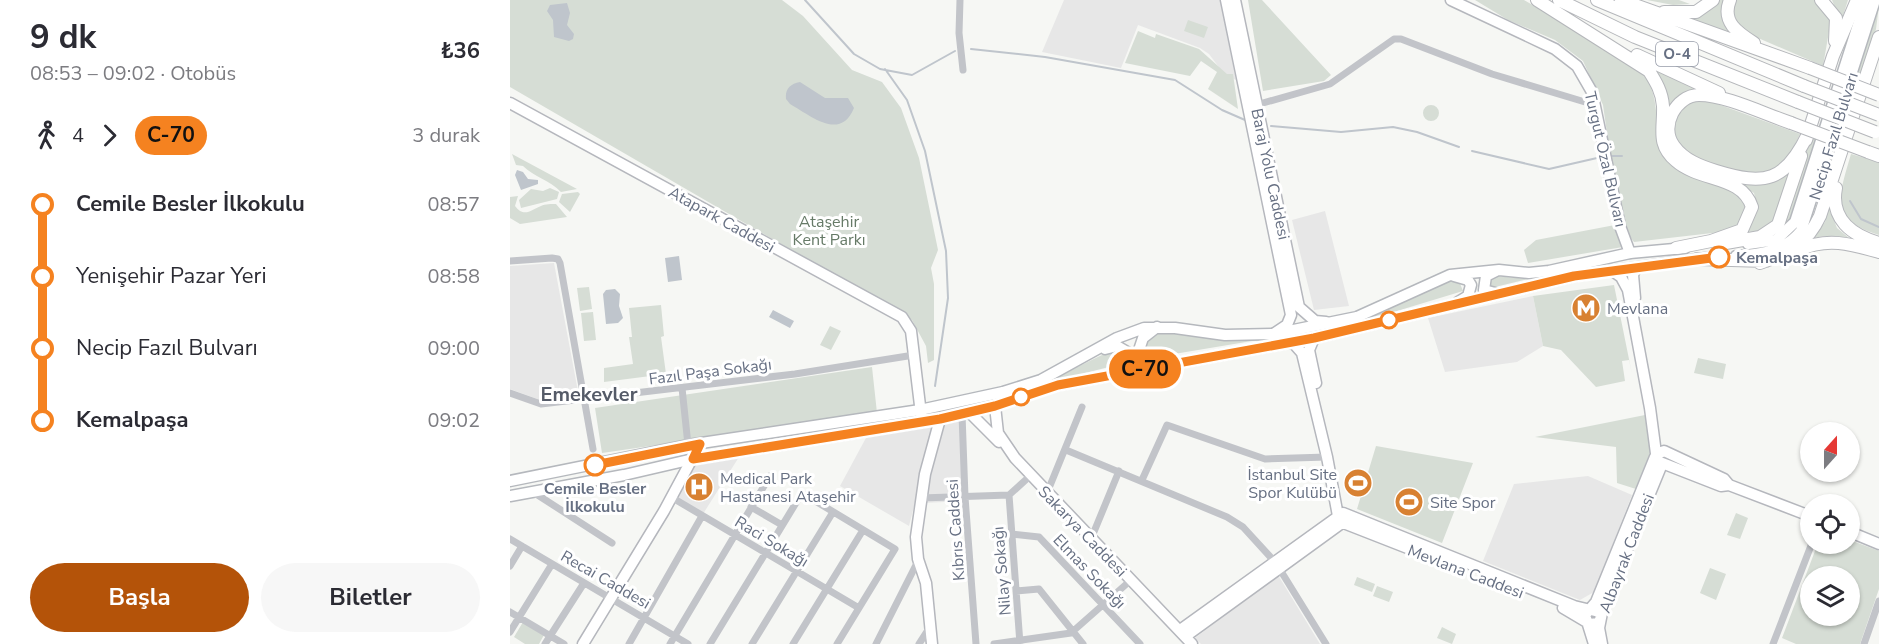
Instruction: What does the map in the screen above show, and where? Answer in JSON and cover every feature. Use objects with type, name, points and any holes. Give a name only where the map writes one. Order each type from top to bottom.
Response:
[{"type":"highway","points":[[1537,0],[1555,5],[1660,67],[1791,123]]},
{"type":"highway","name":"O-4","points":[[1597,0],[1803,86],[1879,115]]},
{"type":"highway","points":[[1621,0],[1879,94]]},
{"type":"highway","points":[[1633,0],[1660,11],[1678,14],[1696,12],[1713,0]]},
{"type":"highway","points":[[1730,0],[1728,17],[1737,32],[1760,46],[1810,68]]},
{"type":"highway","points":[[1821,0],[1836,18],[1837,34],[1833,56]]},
{"type":"highway","points":[[1698,253],[1760,237],[1771,233],[1778,225],[1833,56],[1857,0]]},
{"type":"highway","points":[[1555,5],[1649,71],[1660,90],[1663,106],[1660,141],[1677,162],[1701,174],[1739,187],[1748,196],[1752,207],[1742,230],[1711,241],[1676,248]]},
{"type":"highway","name":"O-4","points":[[1555,5],[1877,133]]},
{"type":"highway","points":[[1760,262],[1787,254],[1805,241],[1813,231],[1841,155],[1879,37]]},
{"type":"highway","points":[[1867,75],[1879,54]]},
{"type":"highway","points":[[1808,134],[1797,158],[1788,167],[1769,178],[1756,180],[1698,165],[1682,155],[1672,144],[1668,134],[1669,122],[1678,105],[1696,95],[1713,96],[1875,155]]},
{"type":"highway","points":[[1841,155],[1834,199],[1836,210],[1842,223],[1852,232],[1879,243]]},
{"type":"highway","points":[[1698,253],[1760,262],[1786,256],[1823,241],[1852,244],[1879,252]]},
{"type":"main road","name":"Baraj Yolu Caddesi","points":[[1226,0],[1299,307],[1315,321],[1335,323]]},
{"type":"main road","name":"Baraj Yolu Caddesi","points":[[1234,0],[1277,219],[1291,315],[1287,325],[1274,334]]},
{"type":"main road","name":"Turgut Özal Bulvarı","points":[[1451,0],[1567,56],[1585,78],[1595,105],[1620,226],[1630,253]]},
{"type":"main road","name":"Necip Fazıl Bulvarı","points":[[510,496],[693,459],[940,419],[995,406],[1058,385],[1314,338],[1611,270],[1636,268],[1698,253],[1767,242],[1784,234],[1795,222],[1866,0]]},
{"type":"main road","name":"Necip Fazıl Bulvarı","points":[[510,481],[688,445],[920,410],[1003,392],[1041,380],[1132,331],[1157,327],[1225,335],[1274,334],[1335,323],[1392,302],[1450,275],[1499,270],[1528,273],[1549,271],[1630,253],[1676,248],[1698,253],[1765,253],[1784,247],[1801,231],[1875,0]]},
{"type":"main road","name":"Atapark Caddesi","points":[[510,103],[902,317],[911,331],[922,422]]},
{"type":"main road","points":[[1636,268],[1633,285],[1661,457]]},
{"type":"main road","points":[[1499,270],[1486,276],[1483,286],[1489,292],[1506,294]]},
{"type":"main road","points":[[1611,270],[1621,277],[1628,290],[1661,457]]},
{"type":"main road","points":[[1450,275],[1463,277],[1471,285],[1468,296],[1455,304]]},
{"type":"main road","points":[[1157,327],[1143,338],[1139,350],[1147,361],[1162,366]]},
{"type":"main road","points":[[1314,338],[1309,351],[1342,518]]},
{"type":"main road","points":[[1288,342],[1294,344],[1302,353],[1342,518]]},
{"type":"main road","points":[[1089,354],[1117,346],[1129,353],[1125,367],[1105,375]]},
{"type":"main road","name":"Sakarya Caddesi","points":[[995,406],[998,434],[1015,458],[1186,637]]},
{"type":"main road","points":[[966,413],[1015,458]]},
{"type":"main road","points":[[932,644],[927,583],[918,559],[916,537],[921,498],[940,419]]},
{"type":"main road","points":[[584,644],[700,444]]},
{"type":"main road","points":[[1661,457],[1721,486],[1729,485],[1800,512]]},
{"type":"main road","name":"Albayrak Caddesi","points":[[1591,609],[1661,457]]},
{"type":"main road","name":"Albayrak Caddesi","points":[[1602,644],[1601,618],[1661,457]]},
{"type":"main road","points":[[1186,637],[1277,565],[1342,518]]},
{"type":"main road","name":"Mevlana Caddesi","points":[[1342,518],[1574,606],[1591,609]]},
{"type":"main road","name":"Mevlana Caddesi","points":[[1342,518],[1575,613],[1588,622]]},
{"type":"main road","points":[[1860,536],[1879,544]]},
{"type":"main road","points":[[1591,609],[1599,612],[1601,618],[1596,624],[1588,622],[1586,615],[1591,609]]},
{"type":"main road","name":"Albayrak Caddesi","points":[[1588,622],[1594,644]]},
{"type":"street","points":[[960,0],[959,33],[963,70]]},
{"type":"street","points":[[1256,105],[1330,84],[1394,39],[1401,39],[1492,74],[1595,105]]},
{"type":"street","points":[[510,261],[558,259],[593,449]]},
{"type":"street","name":"Fazıl Paşa Sokağı","points":[[510,393],[541,404],[795,374],[914,355]]},
{"type":"street","points":[[682,388],[688,445]]},
{"type":"street","points":[[1047,493],[1082,407]]},
{"type":"street","name":"Kıbrıs Caddesi","points":[[966,413],[965,497],[976,644]]},
{"type":"street","points":[[1142,480],[1167,425],[1265,459],[1327,458]]},
{"type":"street","points":[[1066,450],[1142,480],[1236,523],[1277,565],[1326,644]]},
{"type":"street","points":[[1091,539],[1119,471]]},
{"type":"street","points":[[670,644],[770,476]]},
{"type":"street","points":[[921,498],[1009,495],[1030,476]]},
{"type":"street","points":[[533,492],[612,543]]},
{"type":"street","points":[[711,644],[802,493],[895,549],[837,644]]},
{"type":"street","name":"Nilay Sokağı","points":[[1009,495],[1020,643]]},
{"type":"street","name":"Raci Sokağı","points":[[671,497],[859,608]]},
{"type":"street","points":[[751,507],[782,525]]},
{"type":"street","points":[[752,644],[833,512]]},
{"type":"street","points":[[629,644],[702,516]]},
{"type":"street","points":[[794,644],[863,530]]},
{"type":"street","name":"Elmas Sokağı","points":[[1012,534],[1039,537],[1140,644]]},
{"type":"street","name":"Recai Caddesi","points":[[510,539],[688,644]]},
{"type":"street","points":[[510,566],[522,546]]},
{"type":"street","points":[[1773,644],[1808,554]]},
{"type":"street","points":[[876,644],[915,571],[918,559]]},
{"type":"street","points":[[510,632],[552,564]]},
{"type":"street","points":[[994,644],[1037,641],[1071,633],[1131,580]]},
{"type":"street","points":[[545,644],[584,583]]},
{"type":"street","points":[[1016,591],[1039,589],[1071,633],[1083,644]]},
{"type":"street","points":[[1864,644],[1879,601]]},
{"type":"street","points":[[510,612],[564,644]]},
{"type":"street","points":[[919,644],[930,627]]},
{"type":"shaded area","points":[[1064,0],[1220,0],[1236,80],[1224,74],[1209,54],[1200,48],[1138,25],[1121,68],[1042,52]]},
{"type":"shaded area","points":[[567,3],[570,13],[567,25],[574,34],[573,39],[569,41],[554,37],[553,20],[547,11],[550,5]]},
{"type":"shaded area","points":[[800,82],[825,98],[848,98],[854,108],[848,118],[833,125],[824,123],[790,104],[786,99],[787,90],[793,84]]},
{"type":"shaded area","points":[[517,170],[523,172],[528,179],[538,180],[538,184],[521,190],[515,175]]},
{"type":"shaded area","points":[[1325,211],[1349,306],[1314,310],[1292,220]]},
{"type":"shaded area","points":[[679,256],[682,280],[668,282],[665,258]]},
{"type":"shaded area","points":[[554,263],[579,397],[540,400],[510,389],[510,266]]},
{"type":"shaded area","points":[[615,289],[620,294],[619,306],[623,318],[618,323],[606,324],[603,294],[606,290]]},
{"type":"shaded area","points":[[1533,296],[1543,346],[1517,362],[1445,372],[1428,318]]},
{"type":"shaded area","points":[[773,310],[794,321],[790,328],[769,317]]},
{"type":"shaded area","points":[[960,419],[963,501],[924,503],[941,424]]},
{"type":"shaded area","points":[[935,423],[909,526],[840,486],[867,436]]},
{"type":"shaded area","points":[[739,457],[703,514],[676,497],[693,465]]},
{"type":"shaded area","points":[[1588,476],[1632,495],[1594,592],[1580,600],[1483,561],[1514,484]]},
{"type":"shaded area","points":[[1278,575],[1320,644],[1201,644],[1195,638]]},
{"type":"green space","name":"Ataşehir Kent Parkı","points":[[510,0],[782,0],[803,16],[852,70],[882,82],[901,108],[919,158],[938,250],[931,268],[934,284],[934,360],[928,363],[926,346],[912,320],[510,87]]},
{"type":"green space","points":[[1248,0],[1262,0],[1331,75],[1324,81],[1263,91]]},
{"type":"green space","points":[[1475,0],[1524,0],[1639,67],[1646,76],[1654,96],[1660,150],[1744,198],[1747,217],[1730,231],[1634,242],[1627,233],[1614,182],[1603,105],[1583,61],[1555,40],[1508,20]]},
{"type":"green space","points":[[1647,0],[1679,0],[1690,4],[1673,5]]},
{"type":"green space","points":[[1724,0],[1735,36],[1683,19]]},
{"type":"green space","points":[[1735,0],[1815,0],[1831,20],[1823,66],[1742,31],[1732,10]]},
{"type":"green space","points":[[1832,0],[1848,0],[1841,22]]},
{"type":"green space","points":[[1879,6],[1876,29],[1862,80],[1855,78]]},
{"type":"green space","points":[[1188,20],[1208,27],[1204,38],[1184,31]]},
{"type":"green space","points":[[1138,31],[1155,38],[1156,34],[1199,49],[1227,74],[1233,74],[1238,109],[1208,89],[1217,72],[1201,61],[1190,76],[1125,63]]},
{"type":"green space","points":[[1648,66],[1702,90],[1665,114]]},
{"type":"green space","points":[[1704,99],[1800,134],[1787,161],[1765,175],[1720,167],[1690,155],[1680,145],[1674,134],[1676,119],[1687,104]]},
{"type":"green space","points":[[1431,105],[1437,107],[1439,113],[1437,119],[1431,121],[1425,119],[1423,113],[1425,107]]},
{"type":"green space","points":[[1810,137],[1818,140],[1791,220],[1782,227]]},
{"type":"green space","points":[[512,154],[577,189],[561,192],[523,166],[516,165]]},
{"type":"green space","points":[[1851,154],[1879,162],[1879,235],[1851,222],[1841,204],[1843,182]]},
{"type":"green space","points":[[1794,170],[1773,225],[1761,231],[1745,232],[1755,214],[1755,199],[1754,193],[1739,183],[1773,182]]},
{"type":"green space","points":[[550,188],[559,192],[557,199],[521,208],[519,200],[531,189],[543,191]]},
{"type":"green space","points":[[578,192],[580,194],[570,212],[559,202],[562,194]]},
{"type":"green space","points":[[518,196],[515,206],[521,212],[528,212],[543,205],[556,204],[567,217],[520,224],[510,218],[510,197]]},
{"type":"green space","points":[[1829,208],[1837,228],[1849,238],[1824,236],[1813,238],[1825,222]]},
{"type":"green space","points":[[1615,225],[1623,247],[1528,263],[1524,250],[1536,240]]},
{"type":"green space","points":[[1493,276],[1528,279],[1491,288],[1488,280]]},
{"type":"green space","points":[[1451,279],[1459,281],[1463,291],[1364,321]]},
{"type":"green space","points":[[1614,285],[1632,374],[1629,360],[1622,361],[1625,381],[1596,387],[1561,350],[1543,346],[1533,296]]},
{"type":"green space","points":[[589,287],[592,309],[580,311],[577,288]]},
{"type":"green space","points":[[661,305],[664,336],[661,337],[666,374],[604,382],[604,368],[633,364],[629,337],[632,337],[629,308]]},
{"type":"green space","points":[[593,312],[596,340],[584,341],[581,313]]},
{"type":"green space","points":[[830,326],[841,331],[831,350],[820,345]]},
{"type":"green space","points":[[1159,332],[1258,340],[1156,357],[1149,356],[1145,343]]},
{"type":"green space","points":[[1110,351],[1121,352],[1123,357],[1117,365],[1045,383]]},
{"type":"green space","points":[[1698,358],[1726,364],[1723,379],[1694,373]]},
{"type":"green space","points":[[872,367],[877,413],[602,453],[595,408]]},
{"type":"green space","points":[[1645,415],[1650,453],[1636,489],[1617,483],[1616,447],[1535,437]]},
{"type":"green space","name":"Site Spor","points":[[1376,446],[1473,463],[1442,543],[1357,509]]},
{"type":"green space","points":[[1736,513],[1748,518],[1740,539],[1727,535]]},
{"type":"green space","points":[[1860,544],[1879,551],[1879,589],[1860,644],[1796,644],[1782,638],[1800,590],[1800,626],[1860,626],[1860,566],[1809,566],[1814,554],[1860,554]]},
{"type":"green space","points":[[1710,568],[1726,574],[1716,600],[1700,593]]},
{"type":"green space","points":[[1357,577],[1375,584],[1372,592],[1354,585]]},
{"type":"green space","points":[[1377,586],[1393,592],[1389,602],[1373,596]]},
{"type":"green space","points":[[523,622],[544,635],[539,644],[525,644],[514,637]]},
{"type":"green space","points":[[1442,627],[1456,634],[1452,644],[1437,638]]},
{"type":"waterway","points":[[805,0],[854,54],[880,69],[912,75],[955,51]]},
{"type":"waterway","points":[[971,49],[1045,57],[1175,80],[1222,110],[1245,120]]},
{"type":"waterway","points":[[885,69],[907,100],[925,151],[946,251],[948,298],[935,386]]},
{"type":"waterway","points":[[1271,126],[1341,132],[1393,127],[1417,132],[1459,147]]},
{"type":"waterway","points":[[1472,151],[1549,169],[1597,158]]},
{"type":"waterway","points":[[1610,156],[1622,156]]},
{"type":"waterway","points":[[1850,201],[1861,219],[1879,227]]},
{"type":"bus line","name":"C-70","points":[[595,465],[682,446],[700,444],[693,459],[780,443],[940,419],[995,406],[1058,385],[1314,338],[1574,276],[1719,257]]},
{"type":"place","name":"Kemalpaşa","points":[[1719,257]]},
{"type":"place","name":"Mevlana","points":[[1586,308]]},
{"type":"place","name":"Cemile Besler İlkokulu","points":[[595,465]]},
{"type":"place","name":"İstanbul Site Spor Kulübü","points":[[1358,483]]},
{"type":"place","name":"Medical Park Hastanesi Ataşehir","points":[[699,487]]},
{"type":"place","name":"Site Spor","points":[[1409,502]]},
{"type":"district","name":"Emekevler","points":[[589,394]]}]
